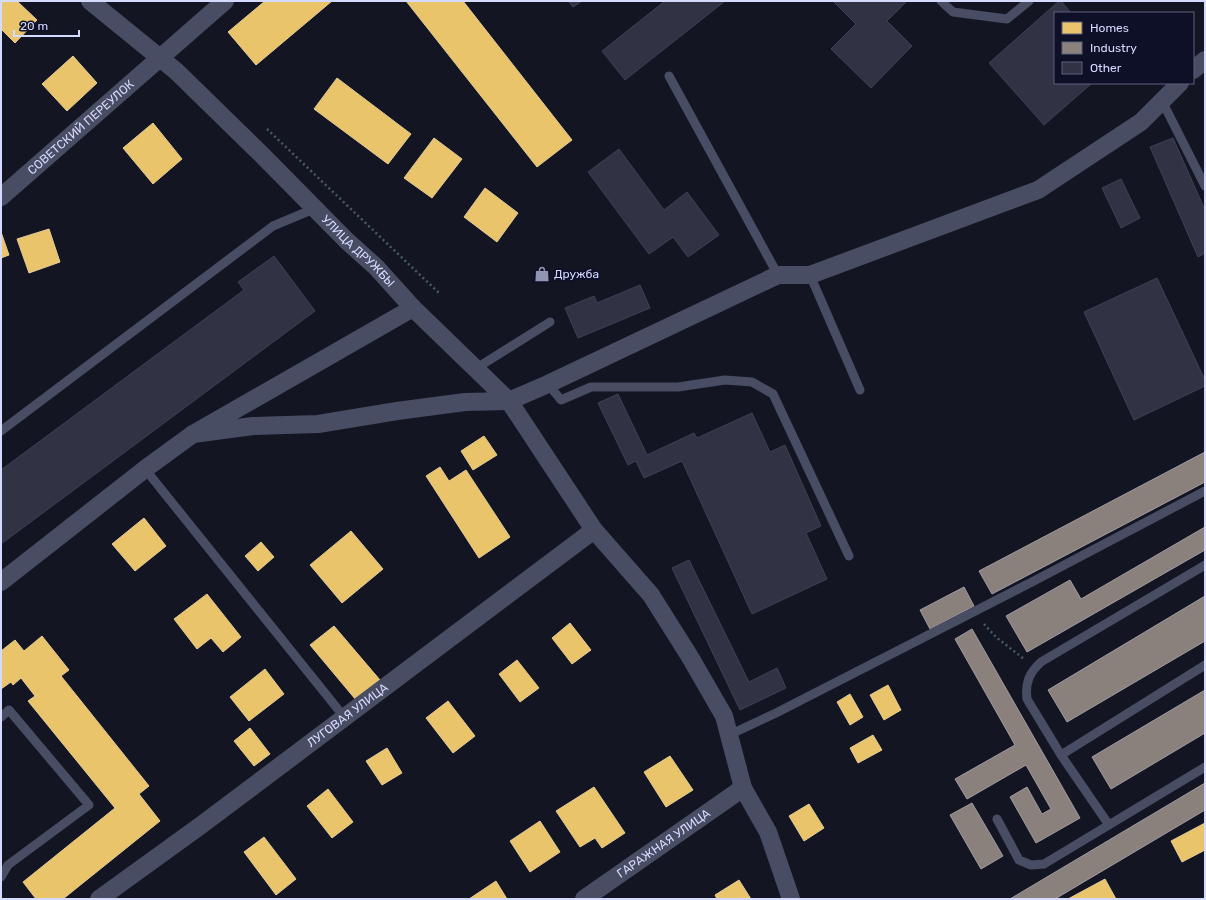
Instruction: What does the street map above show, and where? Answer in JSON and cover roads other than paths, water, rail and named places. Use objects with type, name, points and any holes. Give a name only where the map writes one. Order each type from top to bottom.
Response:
[{"type":"street","name":"УЛИЦА ДРУЖБЫ","points":[[90,1],[176,71],[316,208],[347,241],[376,267],[413,308],[509,402],[594,530],[651,596],[690,657],[724,716],[743,788],[768,832],[791,899]]},
{"type":"street","name":"СОВЕТСКИЙ ПЕРЕУЛОК","points":[[1,197],[225,1]]},
{"type":"street","points":[[1194,69],[1205,60]]},
{"type":"street","points":[[193,434],[253,426],[318,424],[465,402],[509,402],[778,275],[810,274],[1038,190],[1141,122],[1179,84]]},
{"type":"street","points":[[1,582],[145,469],[193,434],[413,308]]},
{"type":"street","name":"ЛУГОВАЯ УЛИЦА","points":[[99,899],[345,718],[594,530]]},
{"type":"street","name":"ГАРАЖНАЯ УЛИЦА","points":[[584,899],[743,788]]},
{"type":"lane","points":[[941,1],[953,12],[1007,19],[1028,1]]},
{"type":"lane","points":[[669,76],[778,275]]},
{"type":"lane","points":[[1162,100],[1205,186]]},
{"type":"lane","points":[[1,431],[273,226],[316,208]]},
{"type":"lane","points":[[810,274],[860,390]]},
{"type":"lane","points":[[475,369],[550,322]]},
{"type":"lane","points":[[548,384],[562,400],[591,387],[678,387],[726,380],[752,382],[773,394],[849,556]]},
{"type":"lane","points":[[145,469],[345,718]]},
{"type":"lane","points":[[729,735],[776,714],[1205,491]]},
{"type":"lane","points":[[1109,825],[1061,755],[1027,699],[1026,690],[1029,676],[1041,662],[1205,565]]},
{"type":"lane","points":[[1061,755],[1205,665]]},
{"type":"lane","points":[[1,717],[9,710],[89,805],[8,865],[1,877]]},
{"type":"lane","points":[[997,820],[1019,860],[1032,865],[1044,864],[1205,767]]},
{"type":"place","name":"Дружба","points":[[542,274]]}]
